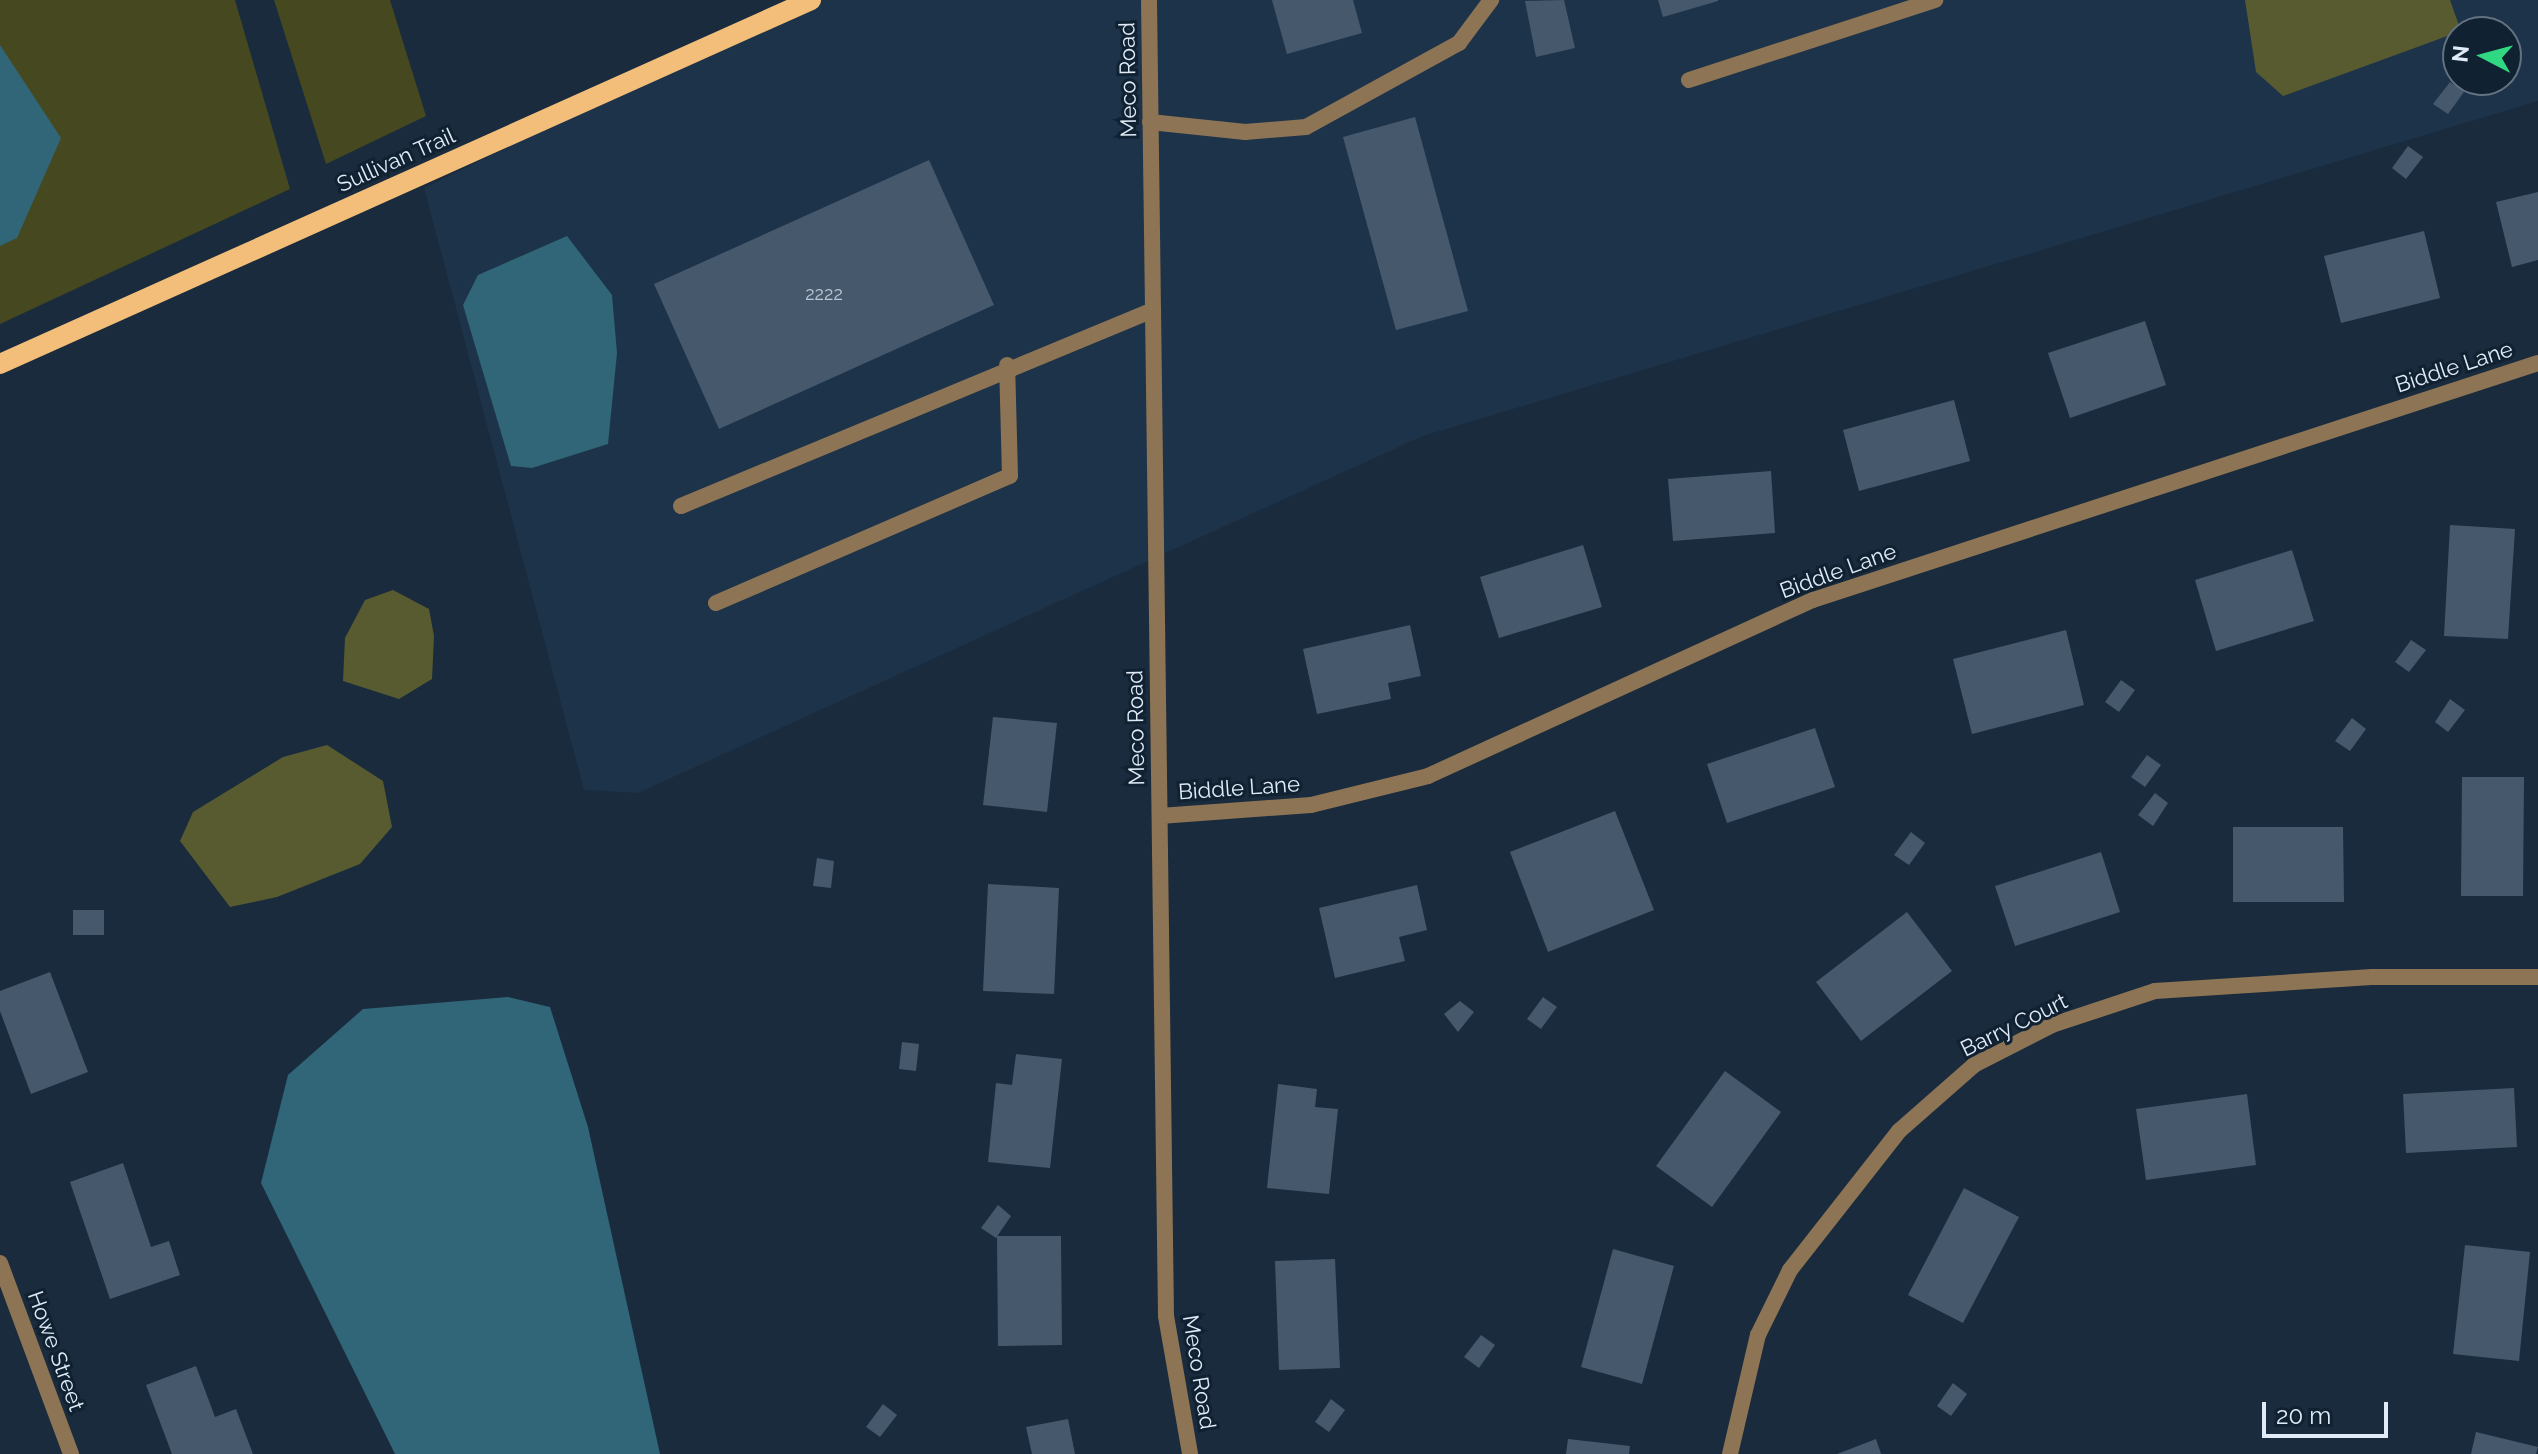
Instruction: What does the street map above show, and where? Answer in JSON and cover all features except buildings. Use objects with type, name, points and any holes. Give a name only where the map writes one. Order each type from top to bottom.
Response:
[{"type":"main road","name":"Sullivan Trail","points":[[0,364],[811,0]]},
{"type":"street","name":"Meco Road","points":[[1149,0],[1166,1316],[1190,1454]]},
{"type":"street","points":[[1150,122],[1245,132],[1306,127],[1459,43],[1491,0]]},
{"type":"street","points":[[1689,80],[1935,0]]},
{"type":"street","points":[[681,506],[1007,365],[1153,310]]},
{"type":"street","name":"Biddle Lane","points":[[1160,816],[1311,805],[1428,776],[1813,600],[2538,363]]},
{"type":"street","points":[[716,603],[1010,476],[1007,365]]},
{"type":"street","name":"Barry Court","points":[[1730,1454],[1758,1335],[1790,1270],[1899,1131],[1974,1065],[2052,1025],[2155,991],[2372,977],[2538,977]]},
{"type":"street","name":"Howe Street","points":[[0,1263],[71,1454]]},
{"type":"shaded area","points":[[812,0],[2538,0],[2538,101],[1423,436],[638,793],[584,790],[424,188]]},
{"type":"shaded area","points":[[0,45],[61,138],[17,238],[0,246]]},
{"type":"shaded area","points":[[567,236],[612,295],[617,353],[608,444],[532,468],[511,466],[463,305],[478,275]]},
{"type":"shaded area","points":[[508,997],[550,1007],[588,1127],[660,1454],[395,1454],[261,1183],[288,1075],[363,1009]]},
{"type":"green space","points":[[0,0],[235,0],[290,189],[0,324]]},
{"type":"green space","points":[[274,0],[390,0],[426,116],[326,164]]},
{"type":"green space","points":[[2245,0],[2450,0],[2456,16],[2442,16],[2442,38],[2283,96],[2256,72]]},
{"type":"green space","points":[[393,590],[429,609],[434,636],[432,679],[399,699],[343,681],[345,638],[365,600]]},
{"type":"green space","points":[[327,745],[383,781],[392,827],[360,864],[277,897],[230,907],[180,841],[193,812],[283,757]]}]
